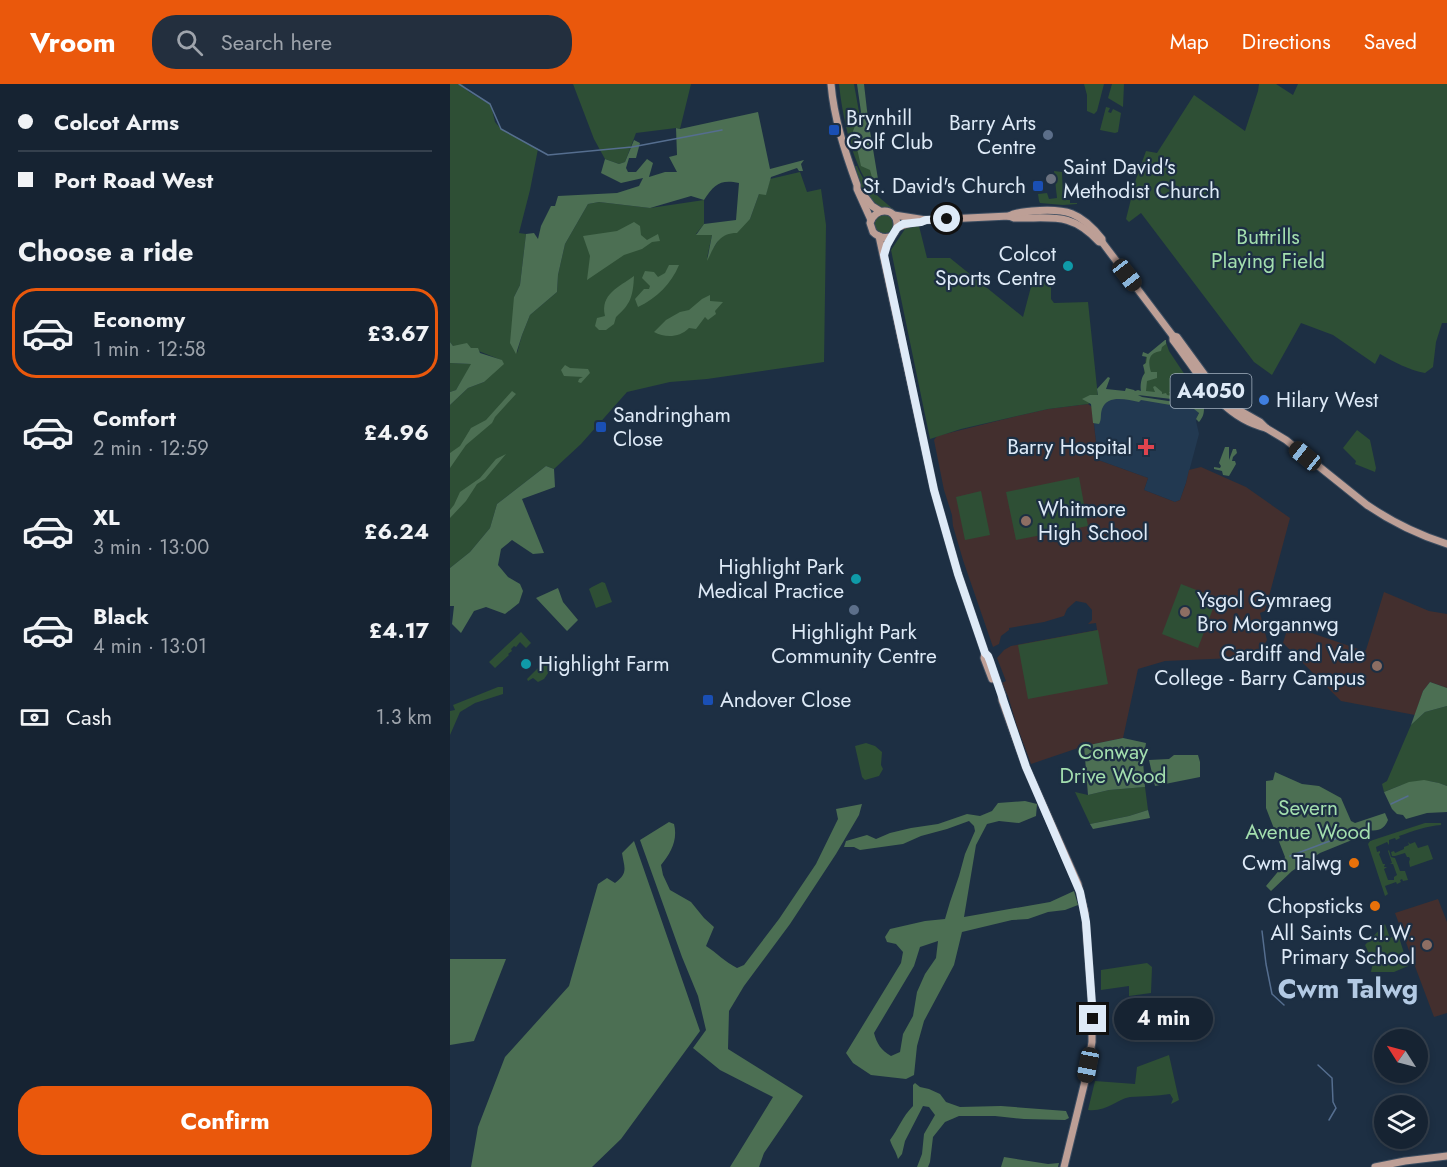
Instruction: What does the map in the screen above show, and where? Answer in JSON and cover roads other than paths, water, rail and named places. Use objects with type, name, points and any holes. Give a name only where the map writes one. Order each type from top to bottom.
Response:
[{"type":"main road","points":[[831,84],[838,128],[857,189],[871,220],[872,230],[875,234],[885,238],[892,236]]},
{"type":"main road","points":[[857,185],[870,204],[880,211],[871,220]]},
{"type":"main road","name":"A4050","points":[[880,211],[926,220],[1009,216],[1045,210],[1064,211],[1088,222],[1224,406],[1286,441],[1378,513],[1408,529],[1447,544]]},
{"type":"main road","points":[[884,255],[897,228],[894,215]]},
{"type":"main road","name":"A4050","points":[[897,228],[906,223],[926,220]]},
{"type":"main road","points":[[879,236],[934,490],[958,574],[985,653],[985,663],[1002,700],[1030,777],[1078,884],[1085,913],[1092,996],[1092,1042],[1064,1167]]},
{"type":"main road","points":[[1375,1167],[1447,1156]]},
{"type":"waterway","points":[[459,84],[490,104],[501,129],[548,155],[632,147],[722,130]]},
{"type":"waterway","points":[[1391,804],[1408,796]]},
{"type":"waterway","points":[[1290,856],[1351,833]]},
{"type":"waterway","points":[[1262,931],[1272,994],[1284,1005]]},
{"type":"waterway","points":[[1318,1065],[1332,1078],[1333,1102],[1336,1108],[1329,1120]]},
{"type":"place","name":"Brynhill Golf Club","points":[[834,130]]},
{"type":"place","name":"Barry Arts Centre","points":[[1048,135]]},
{"type":"place","name":"Saint David's Methodist Church","points":[[1051,179]]},
{"type":"place","name":"St. David's Church","points":[[1038,186]]},
{"type":"place","name":"Colcot Sports Centre","points":[[1068,266]]},
{"type":"place","name":"Hilary West","points":[[1264,400]]},
{"type":"place","name":"Sandringham Close","points":[[601,427]]},
{"type":"place","name":"Barry Hospital","points":[[1146,447]]},
{"type":"place","name":"Whitmore High School","points":[[1026,521]]},
{"type":"place","name":"Highlight Park Medical Practice","points":[[856,579]]},
{"type":"place","name":"Highlight Park Community Centre","points":[[854,610]]},
{"type":"place","name":"Ysgol Gymraeg Bro Morgannwg","points":[[1185,612]]},
{"type":"place","name":"Highlight Farm","points":[[526,664]]},
{"type":"place","name":"Cardiff and Vale College - Barry Campus","points":[[1377,666]]},
{"type":"place","name":"Andover Close","points":[[708,700]]},
{"type":"place","name":"Cwm Talwg","points":[[1354,863]]},
{"type":"place","name":"Chopsticks","points":[[1375,906]]},
{"type":"place","name":"All Saints C.I.W. Primary School","points":[[1427,945]]},
{"type":"district","name":"Cwm Talwg","points":[[1348,989]]},
{"type":"park label","name":"Buttrills Playing Field","points":[[1268,249]]},
{"type":"park label","name":"Conway Drive Wood","points":[[1113,764]]},
{"type":"park label","name":"Severn Avenue Wood","points":[[1308,820]]}]
